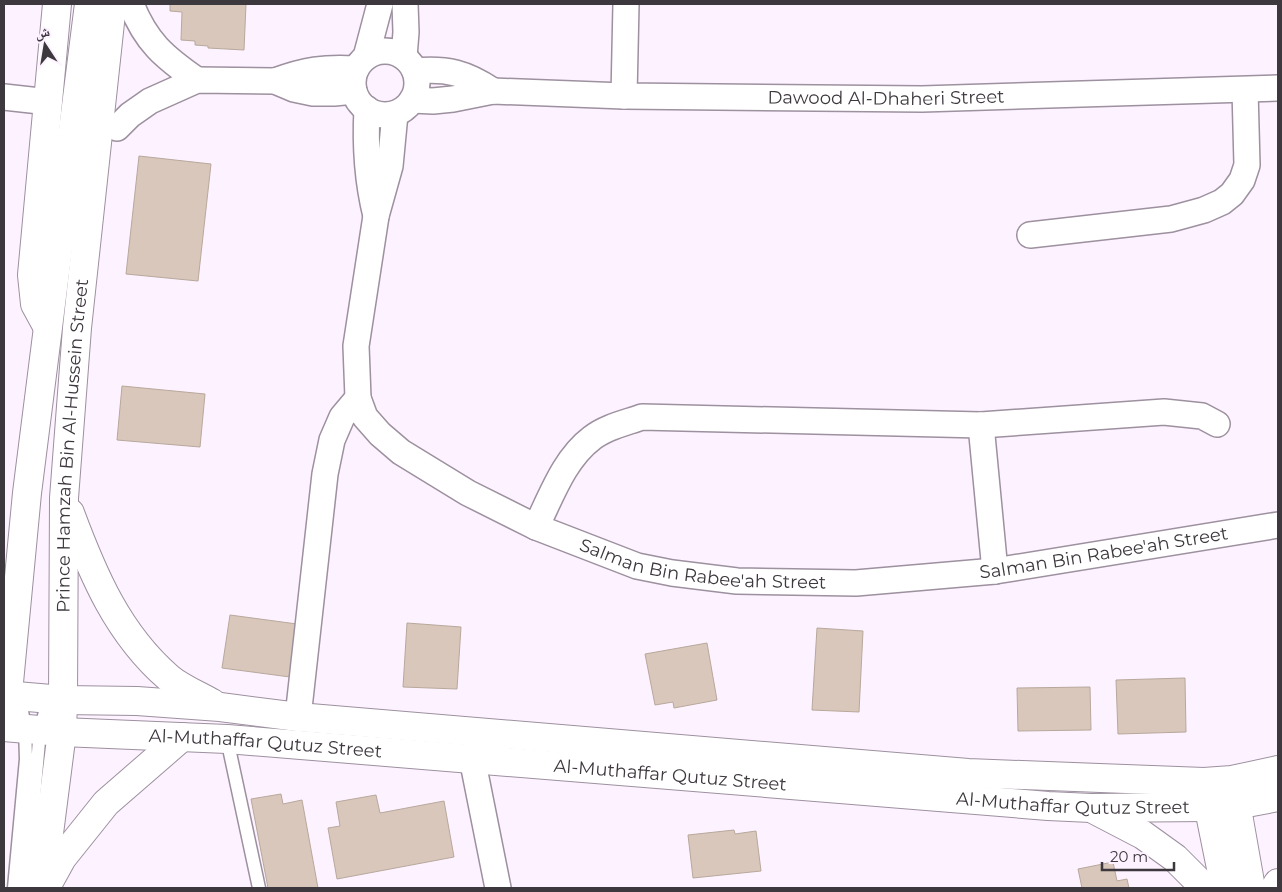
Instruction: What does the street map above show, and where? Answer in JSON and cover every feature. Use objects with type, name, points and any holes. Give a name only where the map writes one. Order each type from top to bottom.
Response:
[{"type":"street","points":[[48,328],[35,304],[32,275],[57,4]]},
{"type":"street","name":"Prince Hamzah Bin Al-Hussein Street","points":[[44,888],[23,730],[5,695],[27,493],[89,4]]},
{"type":"street","name":"Prince Hamzah Bin Al-Hussein Street","points":[[23,730],[63,700],[64,498],[77,328],[112,4]]},
{"type":"street","points":[[77,328],[88,314],[97,289],[130,4]]},
{"type":"street","points":[[130,4],[138,23],[154,46],[174,64],[197,80]]},
{"type":"street","name":"Salman Bin Rabee'ah Street","points":[[376,216],[366,163],[361,81],[380,4]]},
{"type":"street","points":[[117,128],[130,115],[150,101],[197,80],[274,81],[315,69],[336,67],[361,81],[376,114],[404,107],[417,86],[409,64],[405,4]]},
{"type":"street","points":[[624,96],[626,4]]},
{"type":"street","points":[[361,81],[375,52],[385,51],[395,53],[409,64],[456,72],[476,79],[493,91]]},
{"type":"street","name":"Dawood Al-Dhaheri Street","points":[[404,107],[493,91],[624,96],[922,99],[1278,88]]},
{"type":"street","points":[[1030,235],[1171,219],[1204,210],[1222,202],[1232,194],[1242,180],[1247,165],[1245,90]]},
{"type":"street","points":[[4,97],[48,102]]},
{"type":"street","name":"Salman Bin Rabee'ah Street","points":[[404,107],[376,216],[356,346],[358,398],[365,417],[380,434],[401,452],[468,494],[536,527],[638,566],[737,581],[856,583],[995,571],[1278,525]]},
{"type":"street","points":[[298,717],[325,474],[332,440],[342,417],[358,398]]},
{"type":"street","points":[[536,527],[571,458],[592,438],[614,426],[642,417],[982,425],[1164,412],[1202,416],[1217,424]]},
{"type":"street","points":[[982,425],[995,571]]},
{"type":"street","points":[[4,540],[27,493]]},
{"type":"street","points":[[64,498],[89,565],[104,597],[123,627],[145,654],[170,679],[220,707]]},
{"type":"street","name":"Al-Muthaffar Qutuz Street","points":[[5,695],[63,700],[137,701],[220,707],[298,717],[1206,794]]},
{"type":"street","name":"Al-Muthaffar Qutuz Street","points":[[23,730],[227,739],[1048,806],[1091,808],[1234,792],[1278,797]]},
{"type":"street","points":[[44,888],[62,858],[106,803],[182,737]]},
{"type":"street","points":[[472,758],[498,888]]},
{"type":"street","name":"Al-Muthaffar Qutuz Street","points":[[1234,792],[1278,770]]},
{"type":"street","points":[[1234,792],[1251,888]]},
{"type":"street","points":[[1206,794],[1225,888]]},
{"type":"street","points":[[1091,808],[1143,835],[1175,858],[1205,888]]},
{"type":"street","points":[[1275,888],[1278,883]]},
{"type":"lane","points":[[14,888],[26,759],[23,730]]},
{"type":"lane","points":[[23,730],[26,888]]},
{"type":"lane","points":[[227,739],[259,888]]},
{"type":"building","points":[[170,4],[246,4],[244,50],[208,48],[208,46],[195,45],[195,41],[181,40],[182,12],[170,11]]},
{"type":"building","points":[[139,156],[211,164],[198,281],[126,274]]},
{"type":"building","points":[[122,386],[205,394],[200,447],[117,440]]},
{"type":"building","points":[[230,615],[297,624],[290,677],[222,668]]},
{"type":"building","points":[[407,623],[461,627],[457,689],[403,687]]},
{"type":"building","points":[[817,628],[863,631],[859,712],[812,710]]},
{"type":"building","points":[[707,643],[717,700],[674,708],[673,702],[655,705],[645,654]]},
{"type":"building","points":[[1185,678],[1186,732],[1118,734],[1116,680]]},
{"type":"building","points":[[1090,687],[1091,730],[1018,731],[1017,688]]},
{"type":"building","points":[[281,794],[283,804],[302,800],[318,888],[268,888],[251,799]]},
{"type":"building","points":[[376,795],[380,813],[444,801],[454,857],[337,879],[328,828],[340,826],[336,802]]},
{"type":"building","points":[[734,830],[735,834],[756,831],[761,871],[693,878],[688,835]]},
{"type":"building","points":[[1113,862],[1117,881],[1127,879],[1129,888],[1082,888],[1078,869]]}]
